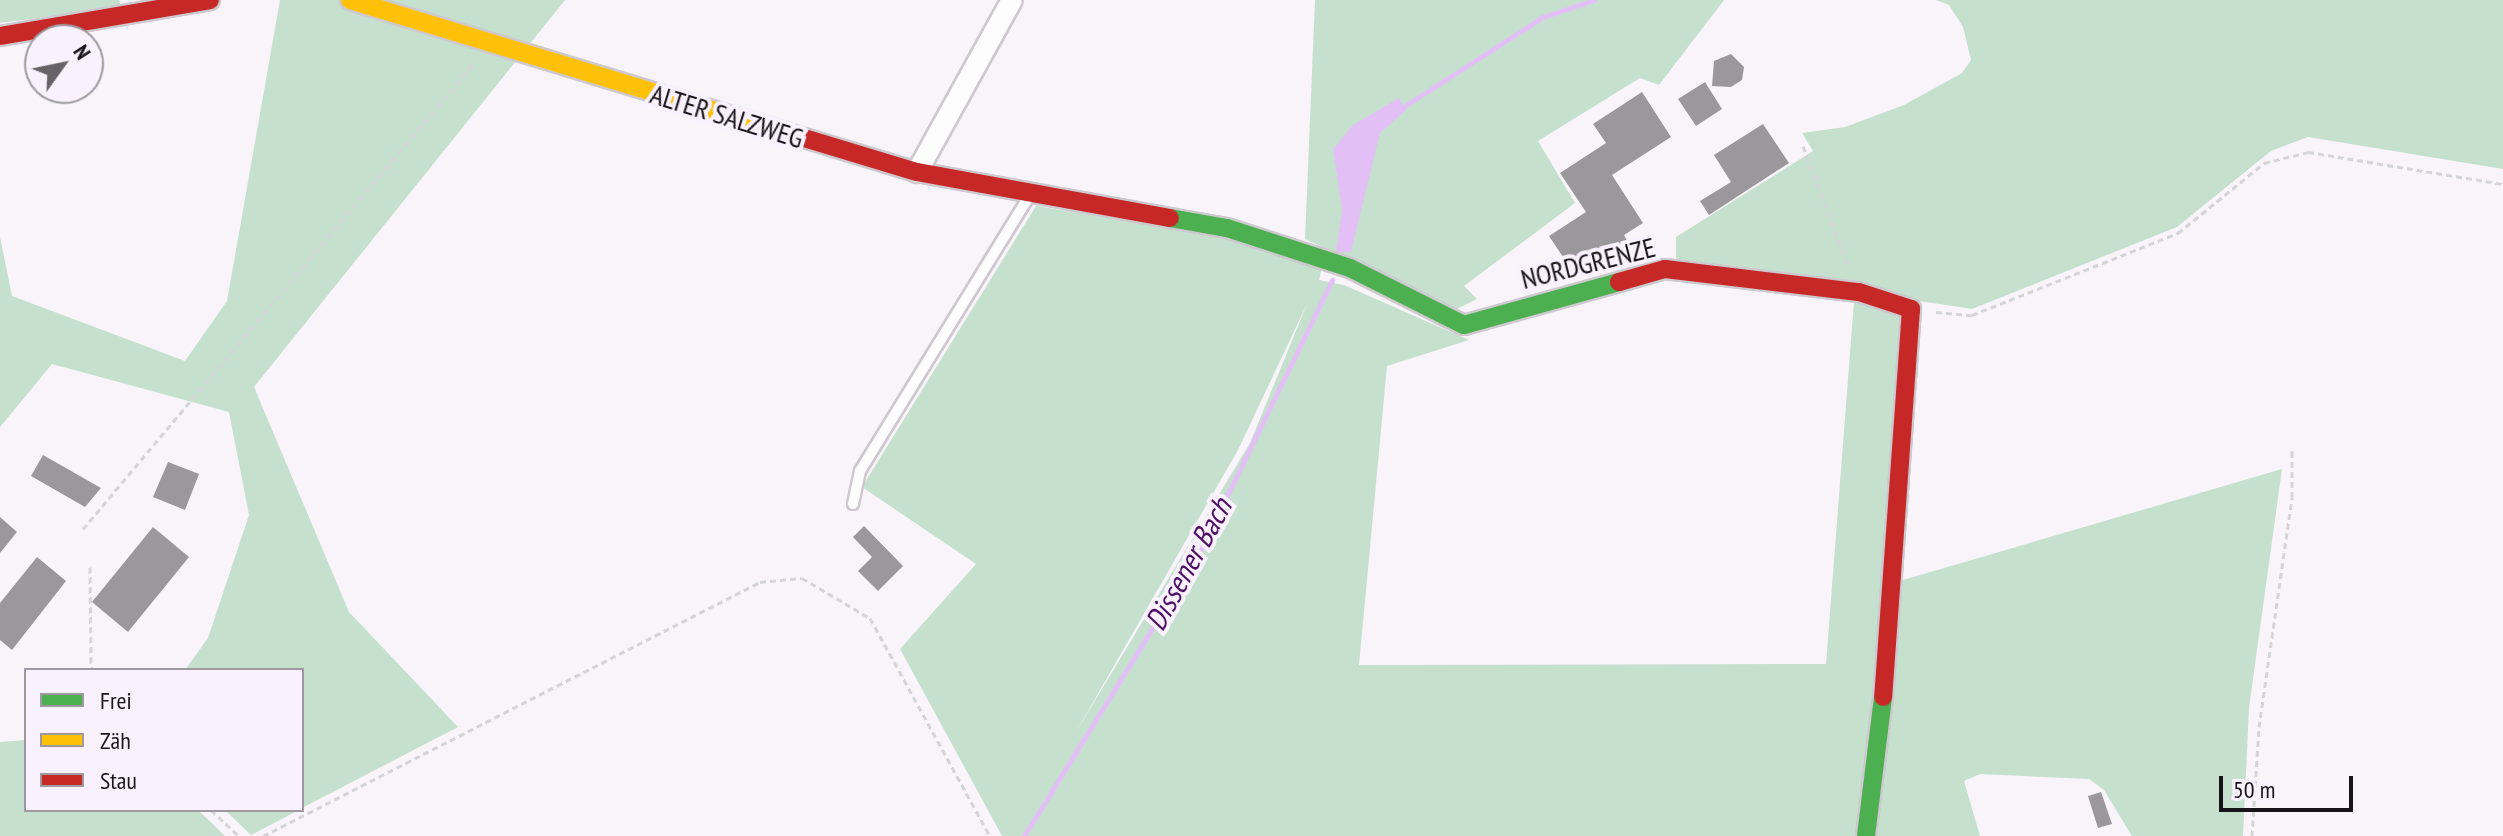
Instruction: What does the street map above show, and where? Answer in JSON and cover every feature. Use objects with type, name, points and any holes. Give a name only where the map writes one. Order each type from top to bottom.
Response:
[{"type":"street","points":[[0,36],[210,0]]},
{"type":"street","name":"ALTER SALZWEG","points":[[350,0],[489,45],[917,172]]},
{"type":"street","points":[[917,172],[1012,0]]},
{"type":"street","name":"NORDGRENZE","points":[[917,172],[1227,228],[1350,268],[1464,325],[1665,269],[1859,292],[1911,309]]},
{"type":"street","points":[[1866,836],[1882,712],[1911,309]]},
{"type":"lane","points":[[853,504],[860,471],[1031,194]]},
{"type":"path","points":[[83,529],[489,45]]},
{"type":"path","points":[[1803,146],[1859,292]]},
{"type":"path","points":[[1911,309],[1972,315],[2134,251],[2178,233],[2264,163],[2308,152],[2503,184]]},
{"type":"path","points":[[2252,836],[2259,727],[2292,497],[2292,450]]},
{"type":"path","points":[[90,567],[91,668]]},
{"type":"path","points":[[263,836],[760,582],[802,578],[870,618],[990,836]]},
{"type":"path","points":[[213,812],[239,836]]},
{"type":"green space","points":[[0,0],[119,0],[122,7],[0,23]]},
{"type":"green space","points":[[280,0],[565,0],[254,387],[349,612],[458,727],[304,807],[304,668],[186,668],[208,638],[249,515],[229,412],[52,364],[0,427],[0,237],[12,296],[185,361],[227,301]]},
{"type":"green space","points":[[1315,0],[1724,0],[1659,85],[1640,78],[1538,141],[1575,203],[1464,286],[1477,299],[1457,309],[1305,239]]},
{"type":"green space","points":[[1936,0],[2503,0],[2503,169],[2308,137],[2271,151],[2177,227],[1972,309],[1676,264],[1676,237],[1813,151],[1802,133],[1845,127],[1904,105],[1962,73],[1971,60],[1963,27],[1949,5]]},
{"type":"green space","points":[[1036,206],[1217,235],[1322,267],[1319,280],[1344,285],[1469,340],[1387,366],[1359,665],[1826,664],[1854,301],[1899,317],[1903,580],[2282,469],[2249,708],[2243,836],[2132,836],[2104,790],[2089,779],[1980,774],[1964,781],[1980,836],[1002,836],[900,649],[976,564],[862,487]],"holes":[[[1307,304],[1250,443],[1076,732],[1238,450]]]},
{"type":"green space","points":[[24,740],[24,812],[200,812],[225,836],[0,836],[0,742]]},
{"type":"green space","points":[[227,812],[295,812],[251,835]]},
{"type":"shaded area","points":[[1399,98],[1406,110],[1380,133],[1351,252],[1336,252],[1342,210],[1333,149],[1353,125]]},
{"type":"building","points":[[1731,54],[1744,67],[1742,80],[1731,87],[1712,86],[1714,61]]},
{"type":"building","points":[[1705,82],[1722,109],[1696,126],[1678,99]]},
{"type":"building","points":[[1642,92],[1671,137],[1612,175],[1643,223],[1624,235],[1631,248],[1575,275],[1549,236],[1586,212],[1560,173],[1606,143],[1593,124]]},
{"type":"building","points":[[1763,124],[1789,163],[1709,215],[1700,201],[1731,182],[1714,155]]},
{"type":"building","points":[[43,455],[101,488],[85,507],[31,476]]},
{"type":"building","points":[[168,462],[199,474],[185,510],[153,497]]},
{"type":"building","points":[[0,517],[17,532],[0,553]]},
{"type":"building","points":[[864,526],[903,566],[878,591],[858,571],[872,557],[853,537]]},
{"type":"building","points":[[153,527],[189,557],[128,632],[92,602]]},
{"type":"building","points":[[37,557],[66,581],[12,650],[0,640],[0,603]]},
{"type":"building","points":[[2101,792],[2112,824],[2098,828],[2088,796]]},
{"type":"waterway","name":"Dissener Bach","points":[[1400,109],[1543,17],[1594,0]]},
{"type":"waterway","name":"Dissener Bach","points":[[1024,836],[1199,553],[1332,280]]},
{"type":"traffic: fast","points":[[1170,218],[1227,228],[1350,268],[1464,325],[1619,282]]},
{"type":"traffic: fast","points":[[1866,836],[1883,697]]},
{"type":"traffic: slow","points":[[350,0],[771,128]]},
{"type":"traffic: jam","points":[[0,36],[210,0]]},
{"type":"traffic: jam","points":[[771,128],[917,172],[1170,218]]},
{"type":"traffic: jam","points":[[1619,282],[1665,269],[1859,292],[1911,309],[1883,697]]}]
